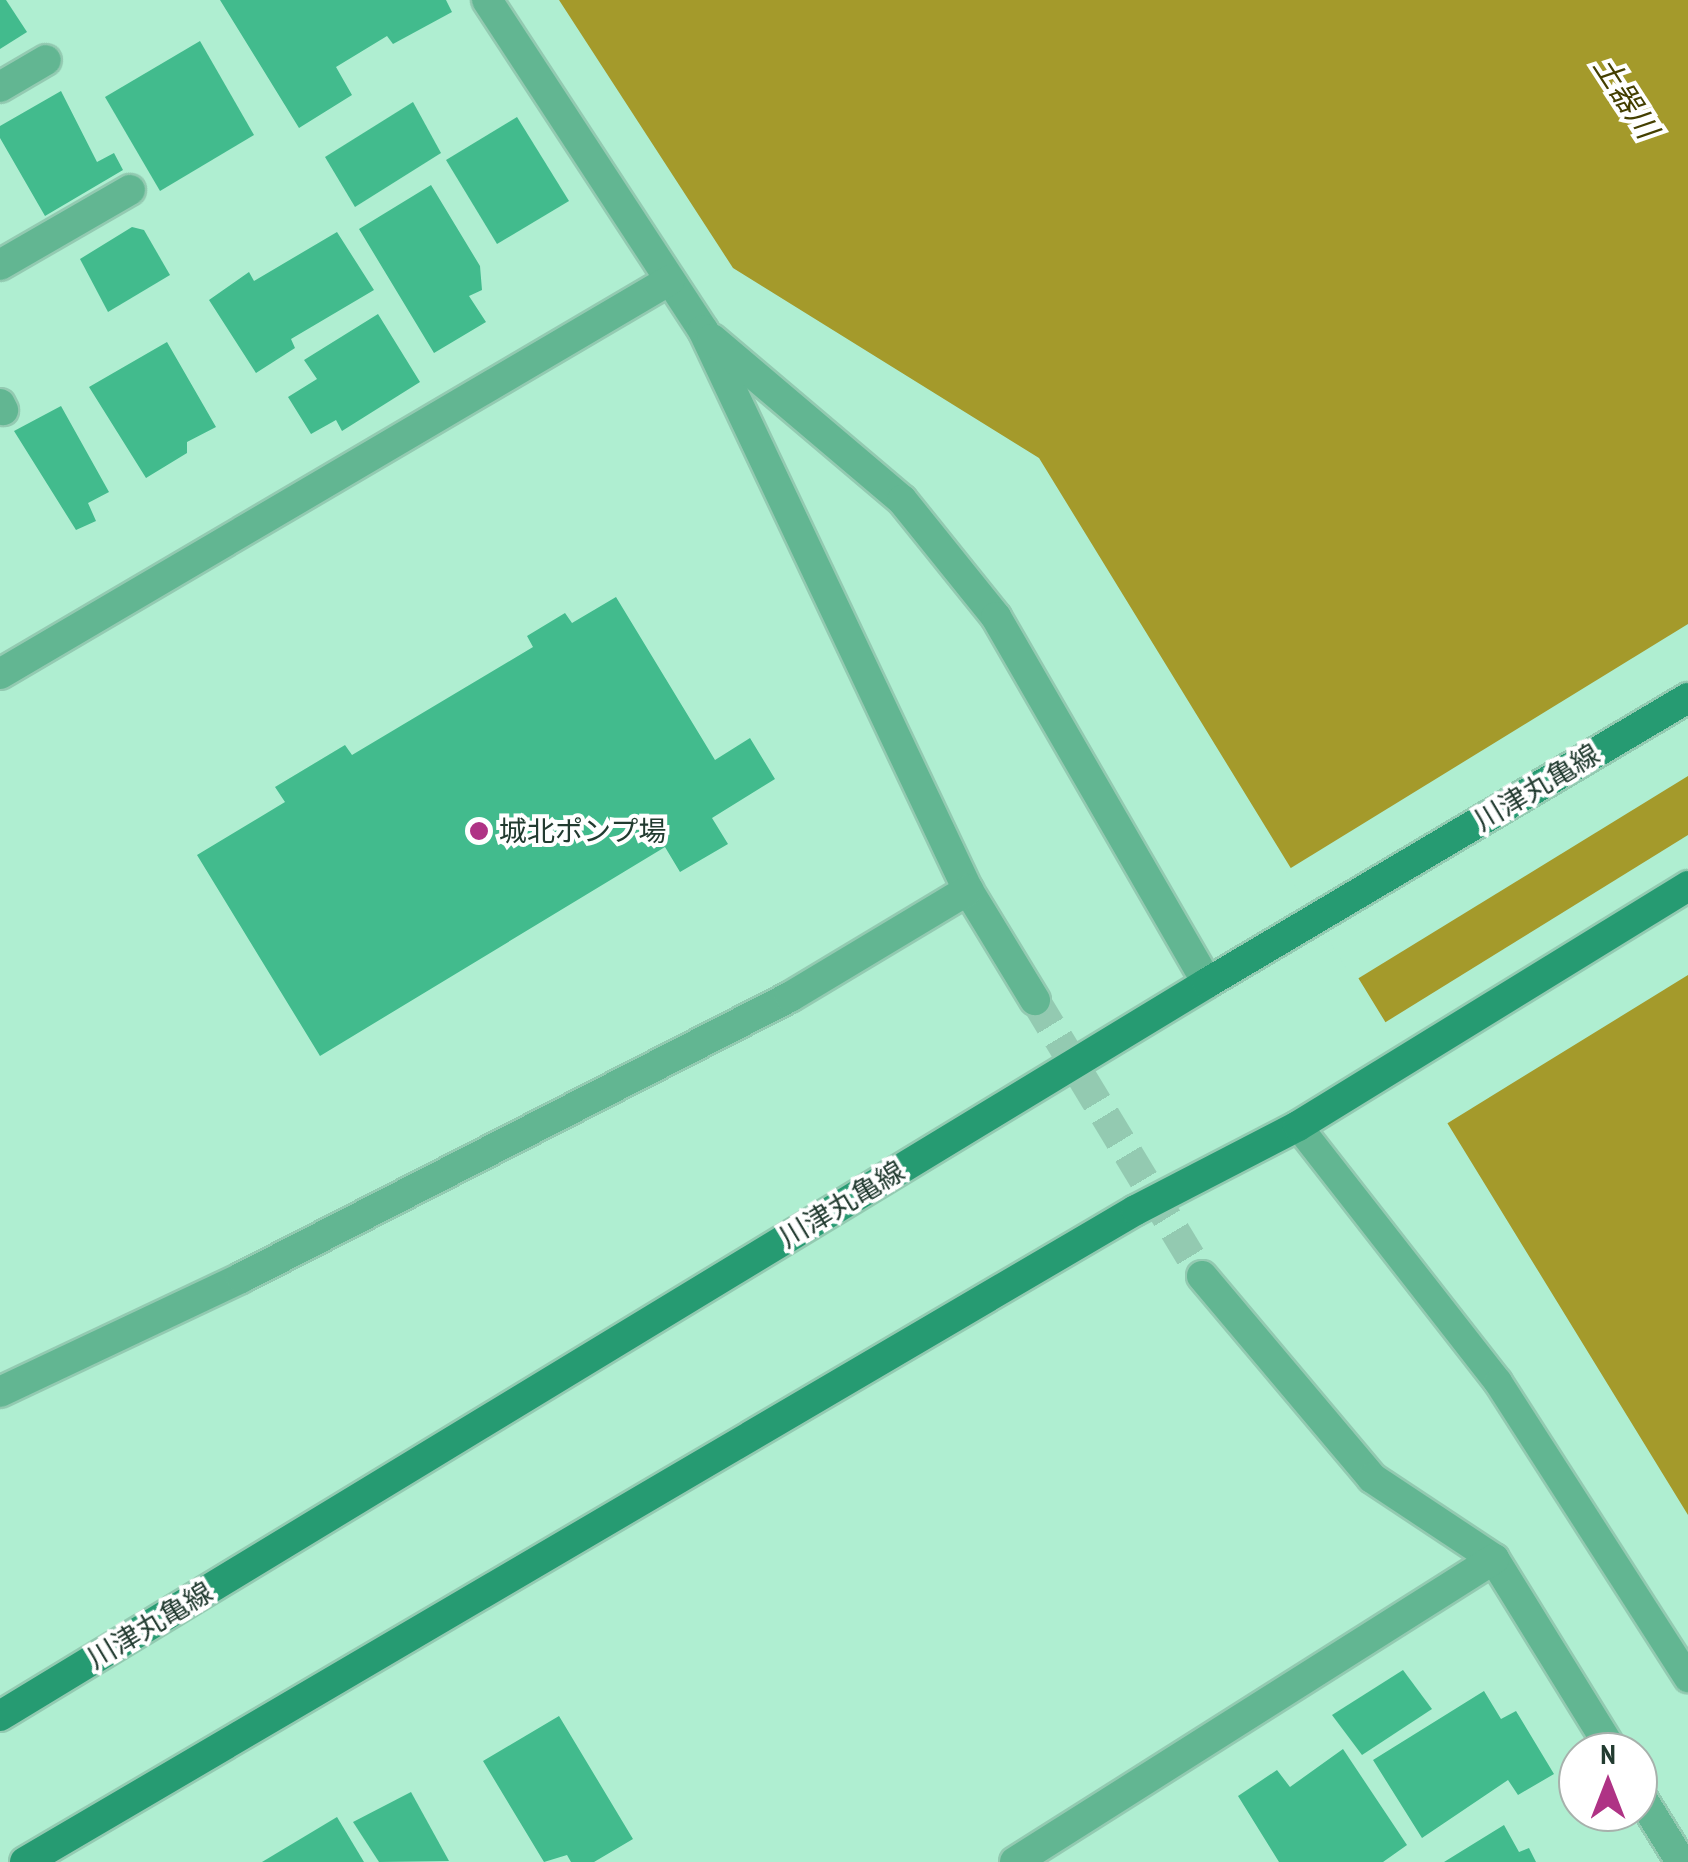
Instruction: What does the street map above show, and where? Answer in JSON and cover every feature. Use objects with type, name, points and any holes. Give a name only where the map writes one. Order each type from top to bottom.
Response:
[{"type":"main road","name":"川津丸亀線","points":[[0,1716],[1207,983],[1688,698]]},
{"type":"main road","points":[[24,1862],[1136,1210],[1298,1126],[1688,886]]},
{"type":"street","points":[[487,0],[702,330],[968,890],[1035,1000]]},
{"type":"street","points":[[0,87],[46,60]]},
{"type":"street","points":[[0,266],[130,190]]},
{"type":"street","points":[[0,674],[670,280]]},
{"type":"street","points":[[702,330],[902,500],[996,617],[1207,983]]},
{"type":"street","points":[[0,1392],[242,1278],[790,997],[968,890]]},
{"type":"street","points":[[1202,1276],[1372,1478],[1494,1559],[1601,1732]]},
{"type":"street","points":[[1023,1860],[1494,1559]]},
{"type":"street","points":[[1658,1825],[1681,1862]]},
{"type":"lane","points":[[1298,1126],[1498,1382],[1688,1678]]},
{"type":"water","name":"土器川","points":[[559,0],[1688,0],[1688,1515],[1039,458],[733,268]]},
{"type":"pier","points":[[1688,624],[1688,776],[1354,981],[1286,871]]},
{"type":"pier","points":[[1688,835],[1688,975],[1443,1126],[1381,1025]]},
{"type":"building","points":[[0,0],[6,0],[27,32],[0,49]]},
{"type":"building","points":[[220,0],[446,0],[452,12],[393,44],[387,36],[336,67],[352,95],[299,128]]},
{"type":"building","points":[[200,41],[254,135],[160,191],[105,97]]},
{"type":"building","points":[[61,91],[97,162],[114,153],[123,170],[45,216],[0,138],[0,126]]},
{"type":"building","points":[[413,102],[441,153],[355,207],[325,157]]},
{"type":"building","points":[[517,117],[569,201],[497,244],[446,160]]},
{"type":"building","points":[[431,185],[480,266],[482,290],[469,296],[486,322],[434,353],[359,229]]},
{"type":"building","points":[[132,227],[144,230],[170,275],[108,312],[80,259]]},
{"type":"building","points":[[337,232],[374,290],[291,339],[295,348],[256,373],[209,300],[249,272],[254,281]]},
{"type":"building","points":[[378,314],[420,382],[342,431],[336,420],[311,434],[288,397],[317,379],[304,360]]},
{"type":"building","points":[[167,342],[216,427],[187,442],[187,453],[146,478],[89,387]]},
{"type":"building","points":[[61,406],[109,492],[88,503],[96,521],[76,530],[14,431]]},
{"type":"building","name":"城北ポンプ場","points":[[616,597],[715,760],[750,738],[775,779],[712,818],[728,844],[680,872],[665,847],[320,1056],[197,855],[285,802],[275,787],[345,745],[352,755],[533,647],[527,636],[565,613],[572,623]]},
{"type":"building","points":[[1403,1670],[1432,1709],[1362,1755],[1332,1715]]},
{"type":"building","points":[[1484,1691],[1501,1719],[1516,1711],[1554,1774],[1518,1795],[1508,1780],[1422,1838],[1373,1760]]},
{"type":"building","points":[[559,1716],[633,1839],[594,1862],[571,1862],[567,1855],[544,1862],[483,1761]]},
{"type":"building","points":[[1343,1749],[1407,1845],[1383,1862],[1279,1862],[1238,1796],[1277,1770],[1290,1787]]},
{"type":"building","points":[[411,1792],[449,1861],[379,1862],[353,1822]]},
{"type":"building","points":[[337,1817],[364,1862],[262,1862]]},
{"type":"building","points":[[1504,1825],[1519,1852],[1529,1848],[1536,1862],[1444,1862]]},
{"type":"tunnel","points":[[1035,1000],[1202,1276]]},
{"type":"place","name":"城北ポンプ場","points":[[479,831]]}]
